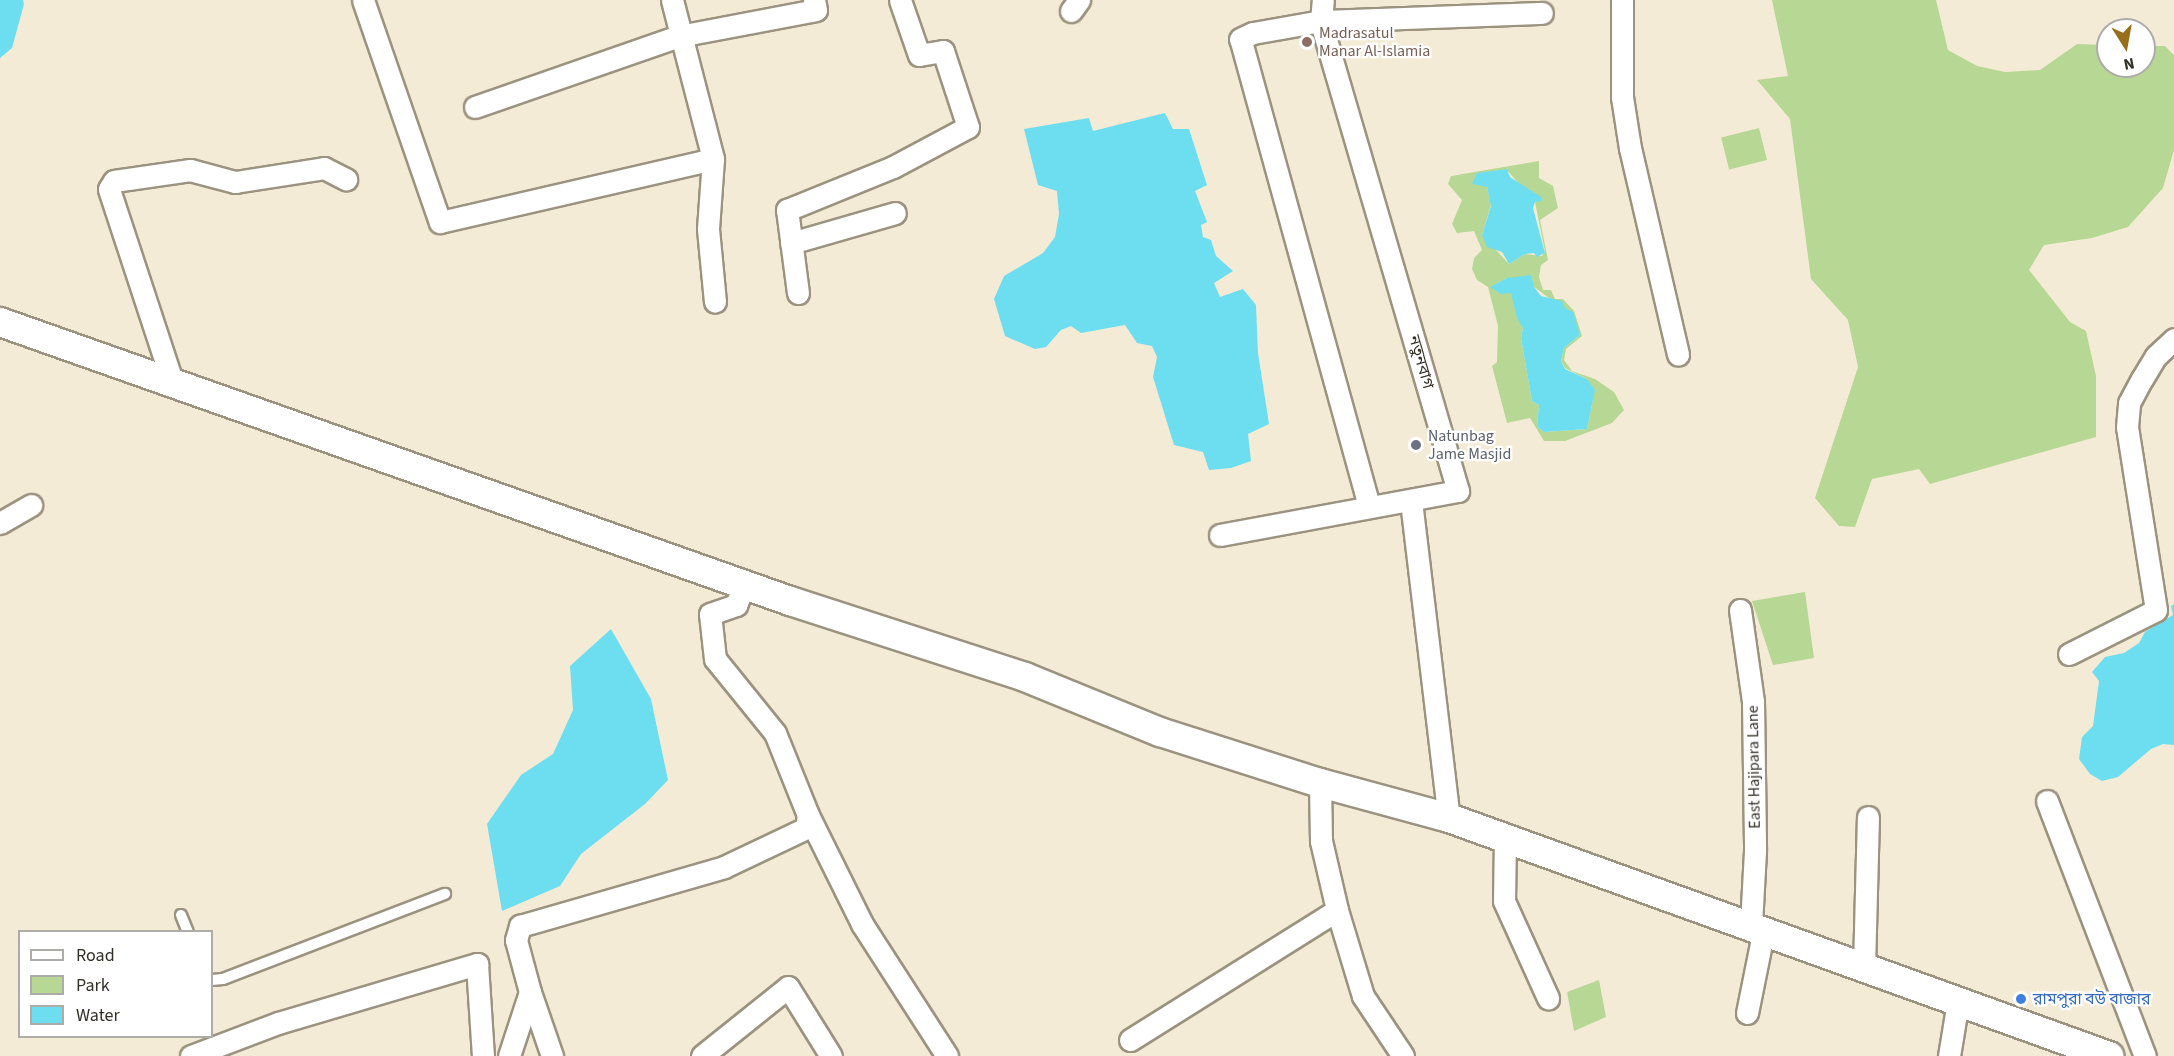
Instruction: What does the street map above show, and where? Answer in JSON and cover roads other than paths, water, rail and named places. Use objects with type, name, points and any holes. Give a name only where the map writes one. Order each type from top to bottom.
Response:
[{"type":"street","points":[[363,0],[440,222],[713,159]]},
{"type":"street","points":[[672,0],[713,159],[708,229],[716,302]]},
{"type":"street","points":[[475,107],[680,36],[816,10],[814,0]]},
{"type":"street","points":[[798,293],[787,210],[893,167],[968,127],[943,51],[919,56],[900,0]]},
{"type":"street","points":[[1622,0],[1622,97],[1630,148],[1678,354]]},
{"type":"street","points":[[1369,506],[1240,39],[1322,10],[1542,13]]},
{"type":"street","name":"নতুনবাগ","points":[[1220,535],[1369,506],[1412,501],[1458,490],[1322,10]]},
{"type":"street","points":[[173,384],[109,189],[114,181],[190,170],[235,182],[324,168],[346,179]]},
{"type":"street","points":[[791,243],[895,213]]},
{"type":"street","points":[[0,322],[744,585],[1025,677],[1160,732],[1320,783],[1449,818],[1758,927],[1864,968],[2109,1056]]},
{"type":"street","points":[[2069,654],[2156,610],[2127,427],[2129,403],[2156,356],[2174,339]]},
{"type":"street","points":[[1412,501],[1449,818]]},
{"type":"street","points":[[0,523],[31,506]]},
{"type":"street","points":[[744,585],[736,605],[710,614],[716,658],[775,733],[808,815],[862,924],[947,1056]]},
{"type":"street","name":"East Hajipara Lane","points":[[1740,610],[1754,712],[1758,927],[1747,1013]]},
{"type":"street","points":[[1320,783],[1321,841],[1337,910],[1363,996],[1403,1056]]},
{"type":"street","points":[[2047,801],[2145,1056]]},
{"type":"street","points":[[552,1056],[530,992],[516,940],[520,926],[528,921],[724,867],[791,838],[806,828],[808,815]]},
{"type":"street","points":[[1864,968],[1868,817]]},
{"type":"street","points":[[1505,838],[1504,901],[1548,998]]},
{"type":"street","points":[[1130,1040],[1337,910]]},
{"type":"street","points":[[191,1056],[278,1023],[477,964],[483,1056]]},
{"type":"street","points":[[702,1056],[788,987],[831,1056]]},
{"type":"street","points":[[509,1056],[530,992]]},
{"type":"street","points":[[1949,1056],[1958,1001]]},
{"type":"lane","points":[[213,980],[223,979],[445,894]]},
{"type":"lane","points":[[181,915],[187,930]]},
{"type":"water","points":[[0,0],[23,0],[24,4],[12,48],[0,58]]},
{"type":"water","points":[[1165,113],[1173,129],[1189,129],[1207,185],[1195,191],[1207,222],[1201,225],[1203,237],[1211,240],[1216,256],[1233,271],[1214,283],[1220,297],[1243,289],[1256,305],[1258,353],[1269,424],[1248,434],[1251,461],[1231,468],[1209,470],[1203,452],[1174,445],[1153,377],[1157,357],[1152,346],[1137,343],[1125,325],[1081,333],[1071,326],[1061,330],[1046,347],[1035,349],[1005,336],[994,299],[1004,276],[1043,253],[1055,237],[1059,214],[1057,191],[1038,185],[1024,129],[1089,118],[1093,131]]},
{"type":"water","points":[[1507,169],[1510,177],[1541,197],[1542,201],[1535,202],[1533,208],[1545,253],[1537,257],[1534,253],[1525,254],[1509,264],[1502,252],[1487,247],[1482,235],[1491,206],[1487,187],[1472,184],[1477,173]]},
{"type":"water","points":[[1531,275],[1534,287],[1541,296],[1562,301],[1565,308],[1573,312],[1580,335],[1564,348],[1561,361],[1565,369],[1587,379],[1595,390],[1587,429],[1544,432],[1537,427],[1539,405],[1532,401],[1521,338],[1523,328],[1517,318],[1511,293],[1501,294],[1490,287],[1507,278]]},
{"type":"water","points":[[2174,604],[2174,745],[2163,744],[2151,749],[2118,777],[2102,781],[2090,774],[2079,759],[2082,737],[2093,726],[2099,681],[2092,672],[2105,657],[2124,653],[2139,643],[2145,632],[2173,615],[2171,606]]},
{"type":"water","points":[[611,629],[651,699],[668,780],[645,804],[581,854],[560,886],[502,911],[487,824],[521,775],[553,754],[573,710],[570,666]]},
{"type":"place","name":"Madrasatul Manar Al-Islamia","points":[[1307,42]]},
{"type":"place","name":"Natunbag Jame Masjid","points":[[1416,445]]},
{"type":"place","name":"রামপুরা বউ বাজার","points":[[2021,999]]}]
